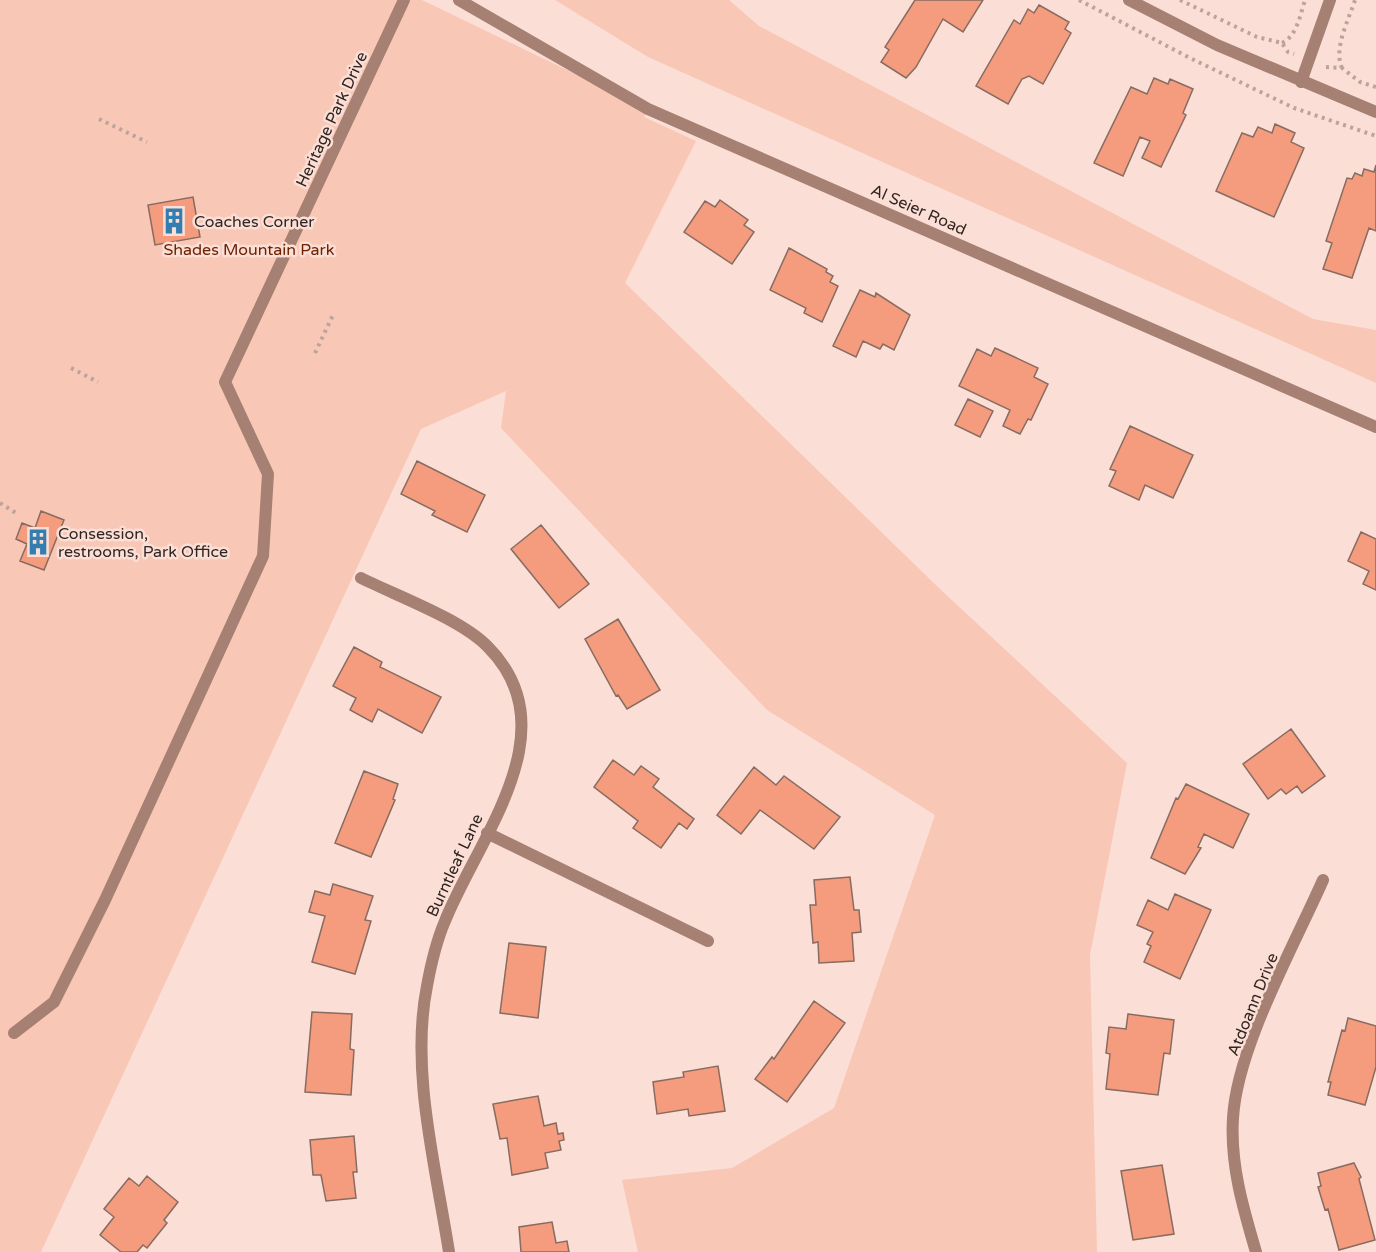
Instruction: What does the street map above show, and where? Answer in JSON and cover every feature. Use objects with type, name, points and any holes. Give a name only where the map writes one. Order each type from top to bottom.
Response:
[{"type":"street","name":"Heritage Park Drive","points":[[15,1033],[54,1002],[105,900],[262,556],[268,474],[225,382],[404,0]]},
{"type":"street","name":"Al Seier Road","points":[[459,0],[648,109],[1376,427]]},
{"type":"street","points":[[1129,0],[1217,45],[1376,112]]},
{"type":"street","points":[[1301,82],[1330,0]]},
{"type":"street","name":"Burntleaf Lane","points":[[361,578],[471,633],[488,647],[512,681],[519,702],[522,743],[513,776],[445,921],[426,989],[423,1078],[449,1252]]},
{"type":"street","points":[[487,832],[708,941]]},
{"type":"street","name":"Atdoann Drive","points":[[1256,1252],[1240,1195],[1234,1158],[1233,1117],[1239,1080],[1255,1032],[1323,880]]},
{"type":"path","points":[[1079,0],[1190,58],[1294,108],[1376,136]]},
{"type":"path","points":[[1180,0],[1257,37],[1282,43],[1290,40],[1295,31],[1305,0]]},
{"type":"path","points":[[1355,0],[1338,59],[1342,68],[1360,82],[1376,87]]},
{"type":"path","points":[[1282,43],[1288,52],[1329,68],[1342,68]]},
{"type":"path","points":[[99,119],[147,142]]},
{"type":"path","points":[[315,353],[333,315]]},
{"type":"path","points":[[71,368],[98,382]]},
{"type":"path","points":[[0,503],[16,513]]},
{"type":"green space","name":"Shades Mountain Park","points":[[0,0],[422,0],[648,109],[644,117],[696,141],[625,283],[941,590],[1127,763],[1090,955],[1097,1252],[638,1252],[622,1180],[732,1168],[834,1108],[935,815],[767,710],[501,428],[506,391],[421,429],[41,1252],[0,1252]]},
{"type":"green space","points":[[555,0],[729,0],[759,26],[1313,319],[1376,330],[1376,383],[648,57]]},
{"type":"building","points":[[915,0],[983,0],[963,32],[943,19],[916,67],[906,78],[881,62],[889,50],[885,47]]},
{"type":"building","points":[[1039,5],[1069,22],[1065,29],[1071,33],[1043,84],[1029,76],[1022,79],[1008,104],[976,86],[1014,20],[1020,24],[1028,9],[1034,13]]},
{"type":"building","points":[[1154,78],[1168,84],[1170,79],[1193,89],[1183,113],[1186,115],[1161,167],[1142,158],[1150,141],[1140,137],[1123,176],[1094,163],[1131,87],[1147,94]]},
{"type":"building","points":[[1275,124],[1295,133],[1291,142],[1304,148],[1274,217],[1216,191],[1242,133],[1253,137],[1258,127],[1272,133]]},
{"type":"building","points":[[1376,165],[1376,231],[1369,228],[1352,278],[1323,269],[1332,243],[1326,241],[1347,178],[1352,179],[1355,173],[1362,176],[1364,169],[1374,172]]},
{"type":"building","name":"Coaches Corner","points":[[193,197],[200,237],[155,245],[148,205]]},
{"type":"building","points":[[720,200],[748,220],[744,225],[754,232],[732,264],[684,232],[705,201],[715,207]]},
{"type":"building","points":[[789,248],[827,269],[826,272],[833,276],[830,282],[838,286],[822,322],[804,313],[806,308],[770,290]]},
{"type":"building","points":[[860,290],[875,297],[876,293],[910,315],[894,350],[883,344],[880,349],[863,341],[856,357],[833,346]]},
{"type":"building","points":[[995,348],[1038,368],[1034,377],[1048,384],[1031,420],[1028,419],[1020,434],[1003,426],[1010,410],[959,386],[977,349],[991,356]]},
{"type":"building","points":[[968,399],[993,411],[980,437],[955,425]]},
{"type":"building","points":[[1130,426],[1193,455],[1173,498],[1145,485],[1139,500],[1109,486],[1116,471],[1110,469]]},
{"type":"building","points":[[417,461],[485,495],[467,532],[432,515],[435,511],[401,494]]},
{"type":"building","name":"Consession, restrooms, Park Office","points":[[41,511],[64,520],[44,570],[20,561],[27,544],[16,539],[22,523],[35,528]]},
{"type":"building","points":[[541,525],[589,584],[559,608],[511,549]]},
{"type":"building","points":[[1361,532],[1376,539],[1376,590],[1363,584],[1369,571],[1348,561]]},
{"type":"building","points":[[618,619],[660,690],[627,709],[618,695],[616,696],[585,639]]},
{"type":"building","points":[[354,647],[382,662],[380,667],[441,697],[422,733],[378,709],[372,722],[350,710],[356,698],[333,686]]},
{"type":"building","points":[[1291,729],[1325,776],[1302,793],[1297,786],[1286,794],[1281,789],[1268,799],[1243,764]]},
{"type":"building","points":[[613,760],[634,775],[641,766],[659,779],[653,787],[694,819],[687,829],[679,823],[661,848],[633,828],[638,821],[594,787]]},
{"type":"building","points":[[754,767],[776,785],[784,776],[840,817],[814,849],[760,810],[741,834],[717,815]]},
{"type":"building","points":[[364,771],[398,784],[393,799],[395,800],[371,857],[335,843]]},
{"type":"building","points":[[1186,784],[1249,814],[1233,848],[1204,834],[1198,847],[1201,848],[1185,874],[1151,858],[1176,798],[1178,799]]},
{"type":"building","points":[[850,877],[854,910],[859,910],[861,932],[852,933],[854,961],[819,963],[818,942],[813,943],[810,905],[816,905],[814,880]]},
{"type":"building","points":[[333,884],[373,896],[365,920],[371,921],[355,974],[312,962],[325,916],[309,912],[315,891],[330,895]]},
{"type":"building","points":[[1175,894],[1211,910],[1180,979],[1144,962],[1151,946],[1147,944],[1153,932],[1137,925],[1148,900],[1168,910]]},
{"type":"building","points":[[509,943],[546,947],[538,1018],[500,1013]]},
{"type":"building","points":[[814,1001],[845,1023],[787,1102],[755,1079],[772,1057],[774,1059]]},
{"type":"building","points":[[312,1012],[352,1014],[350,1049],[354,1050],[351,1095],[305,1092]]},
{"type":"building","points":[[1128,1014],[1174,1020],[1170,1054],[1164,1053],[1158,1095],[1106,1089],[1110,1054],[1106,1053],[1109,1027],[1126,1029]]},
{"type":"building","points":[[1348,1018],[1376,1026],[1376,1067],[1365,1105],[1328,1095],[1331,1082],[1328,1082],[1342,1030],[1345,1031]]},
{"type":"building","points":[[718,1066],[725,1111],[689,1116],[688,1109],[657,1114],[653,1082],[684,1077],[683,1072]]},
{"type":"building","points":[[538,1096],[544,1126],[556,1123],[558,1134],[563,1133],[564,1140],[559,1141],[561,1150],[545,1153],[548,1168],[512,1175],[507,1138],[500,1139],[493,1104]]},
{"type":"building","points":[[354,1136],[357,1172],[353,1172],[356,1198],[326,1201],[321,1175],[313,1175],[310,1140]]},
{"type":"building","points":[[1354,1163],[1361,1177],[1359,1179],[1375,1240],[1339,1250],[1328,1209],[1325,1210],[1318,1187],[1321,1186],[1318,1173]]},
{"type":"building","points":[[1162,1165],[1174,1234],[1133,1240],[1121,1171]]},
{"type":"building","points":[[147,1176],[178,1202],[164,1220],[167,1223],[147,1248],[143,1245],[137,1252],[121,1252],[100,1235],[114,1217],[104,1209],[129,1178],[139,1186]]},
{"type":"building","points":[[552,1222],[556,1243],[567,1241],[569,1252],[521,1252],[519,1227]]},
{"type":"place","name":"Coaches Corner","points":[[174,221]]},
{"type":"place","name":"Consession, restrooms, Park Office","points":[[38,542]]}]
